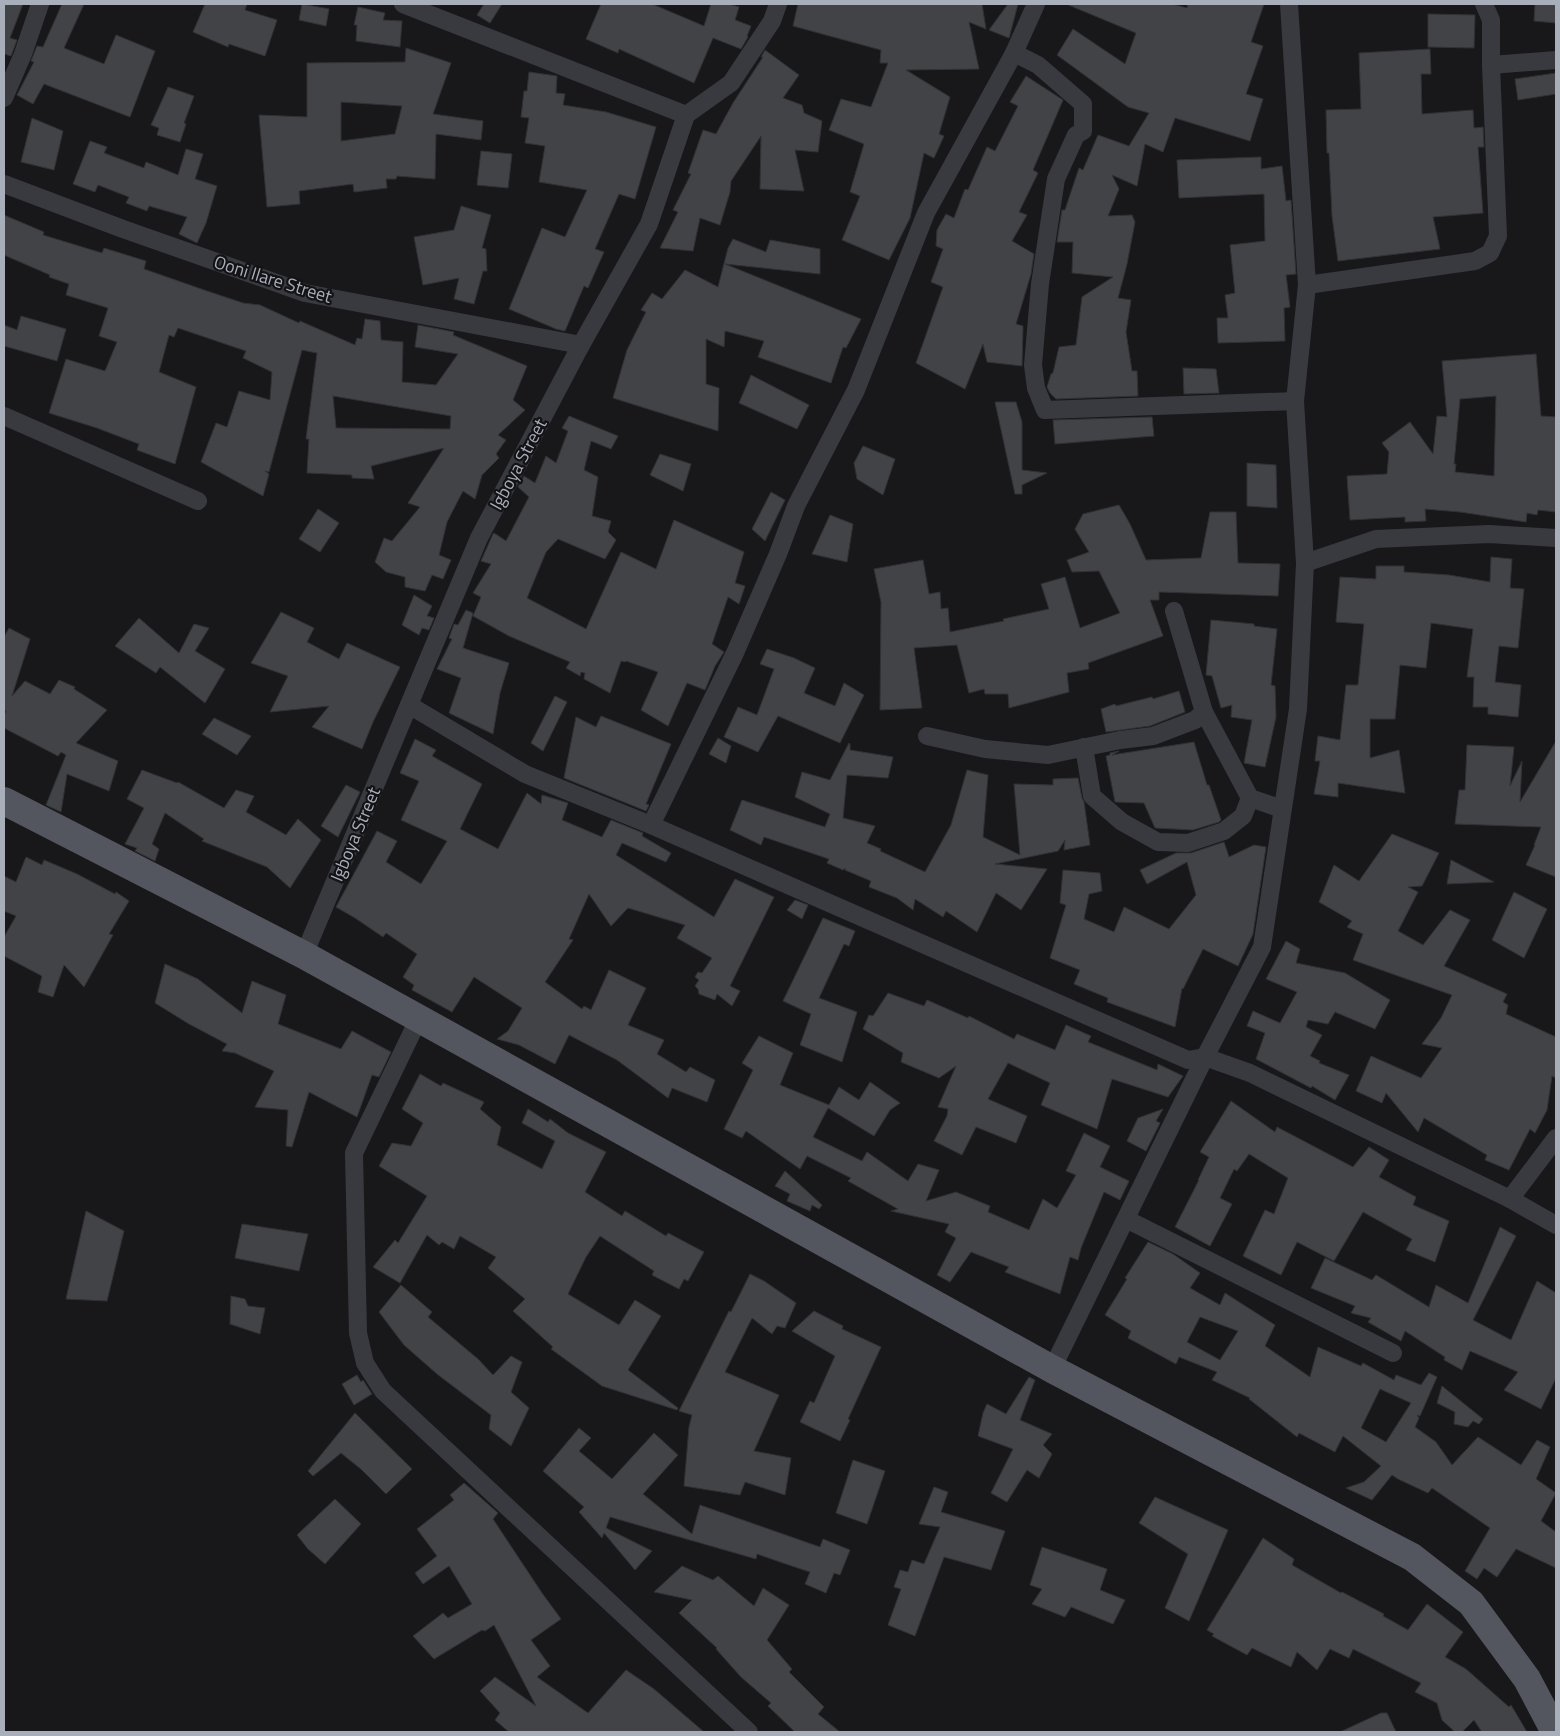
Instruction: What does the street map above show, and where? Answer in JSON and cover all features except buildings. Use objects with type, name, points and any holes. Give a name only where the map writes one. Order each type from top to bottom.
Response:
[{"type":"main road","points":[[4,801],[304,955],[1052,1369],[1412,1557],[1471,1603],[1527,1679],[1555,1732]]},
{"type":"street","points":[[4,98],[23,54],[40,4]]},
{"type":"street","points":[[403,4],[686,115],[731,83],[772,20],[778,4]]},
{"type":"street","points":[[651,825],[734,653],[778,554],[796,506],[856,390],[926,213],[1014,53],[1036,4]]},
{"type":"street","points":[[1052,1369],[1205,1057],[1262,947],[1298,710],[1305,563],[1295,401],[1307,284],[1289,4]]},
{"type":"street","points":[[1307,284],[1475,261],[1490,253],[1498,236],[1491,20],[1484,4]]},
{"type":"street","points":[[1014,53],[1038,65],[1083,104],[1083,131],[1076,135],[1056,179],[1040,284],[1033,365],[1036,388],[1045,410],[1295,401]]},
{"type":"street","points":[[1491,65],[1556,60]]},
{"type":"street","name":"Igboya Street","points":[[304,955],[479,538],[581,345],[649,224],[686,115]]},
{"type":"street","name":"Ooni Ilare Street","points":[[4,184],[123,229],[305,293],[581,345]]},
{"type":"street","points":[[4,416],[198,501]]},
{"type":"street","points":[[1305,563],[1376,539],[1489,534],[1556,538]]},
{"type":"street","points":[[1174,611],[1204,712],[1250,798],[1282,809]]},
{"type":"street","points":[[409,705],[525,774],[651,825],[1188,1060],[1205,1057],[1250,1073],[1510,1199],[1556,1225]]},
{"type":"street","points":[[927,736],[985,749],[1048,755],[1153,736],[1195,720],[1204,712]]},
{"type":"street","points":[[1084,747],[1092,796],[1122,822],[1158,842],[1188,843],[1224,831],[1243,816],[1250,798]]},
{"type":"street","points":[[419,1018],[354,1153],[358,1333],[365,1363],[382,1391],[749,1732]]},
{"type":"street","points":[[1510,1199],[1556,1138]]},
{"type":"street","points":[[1126,1219],[1393,1352]]}]
